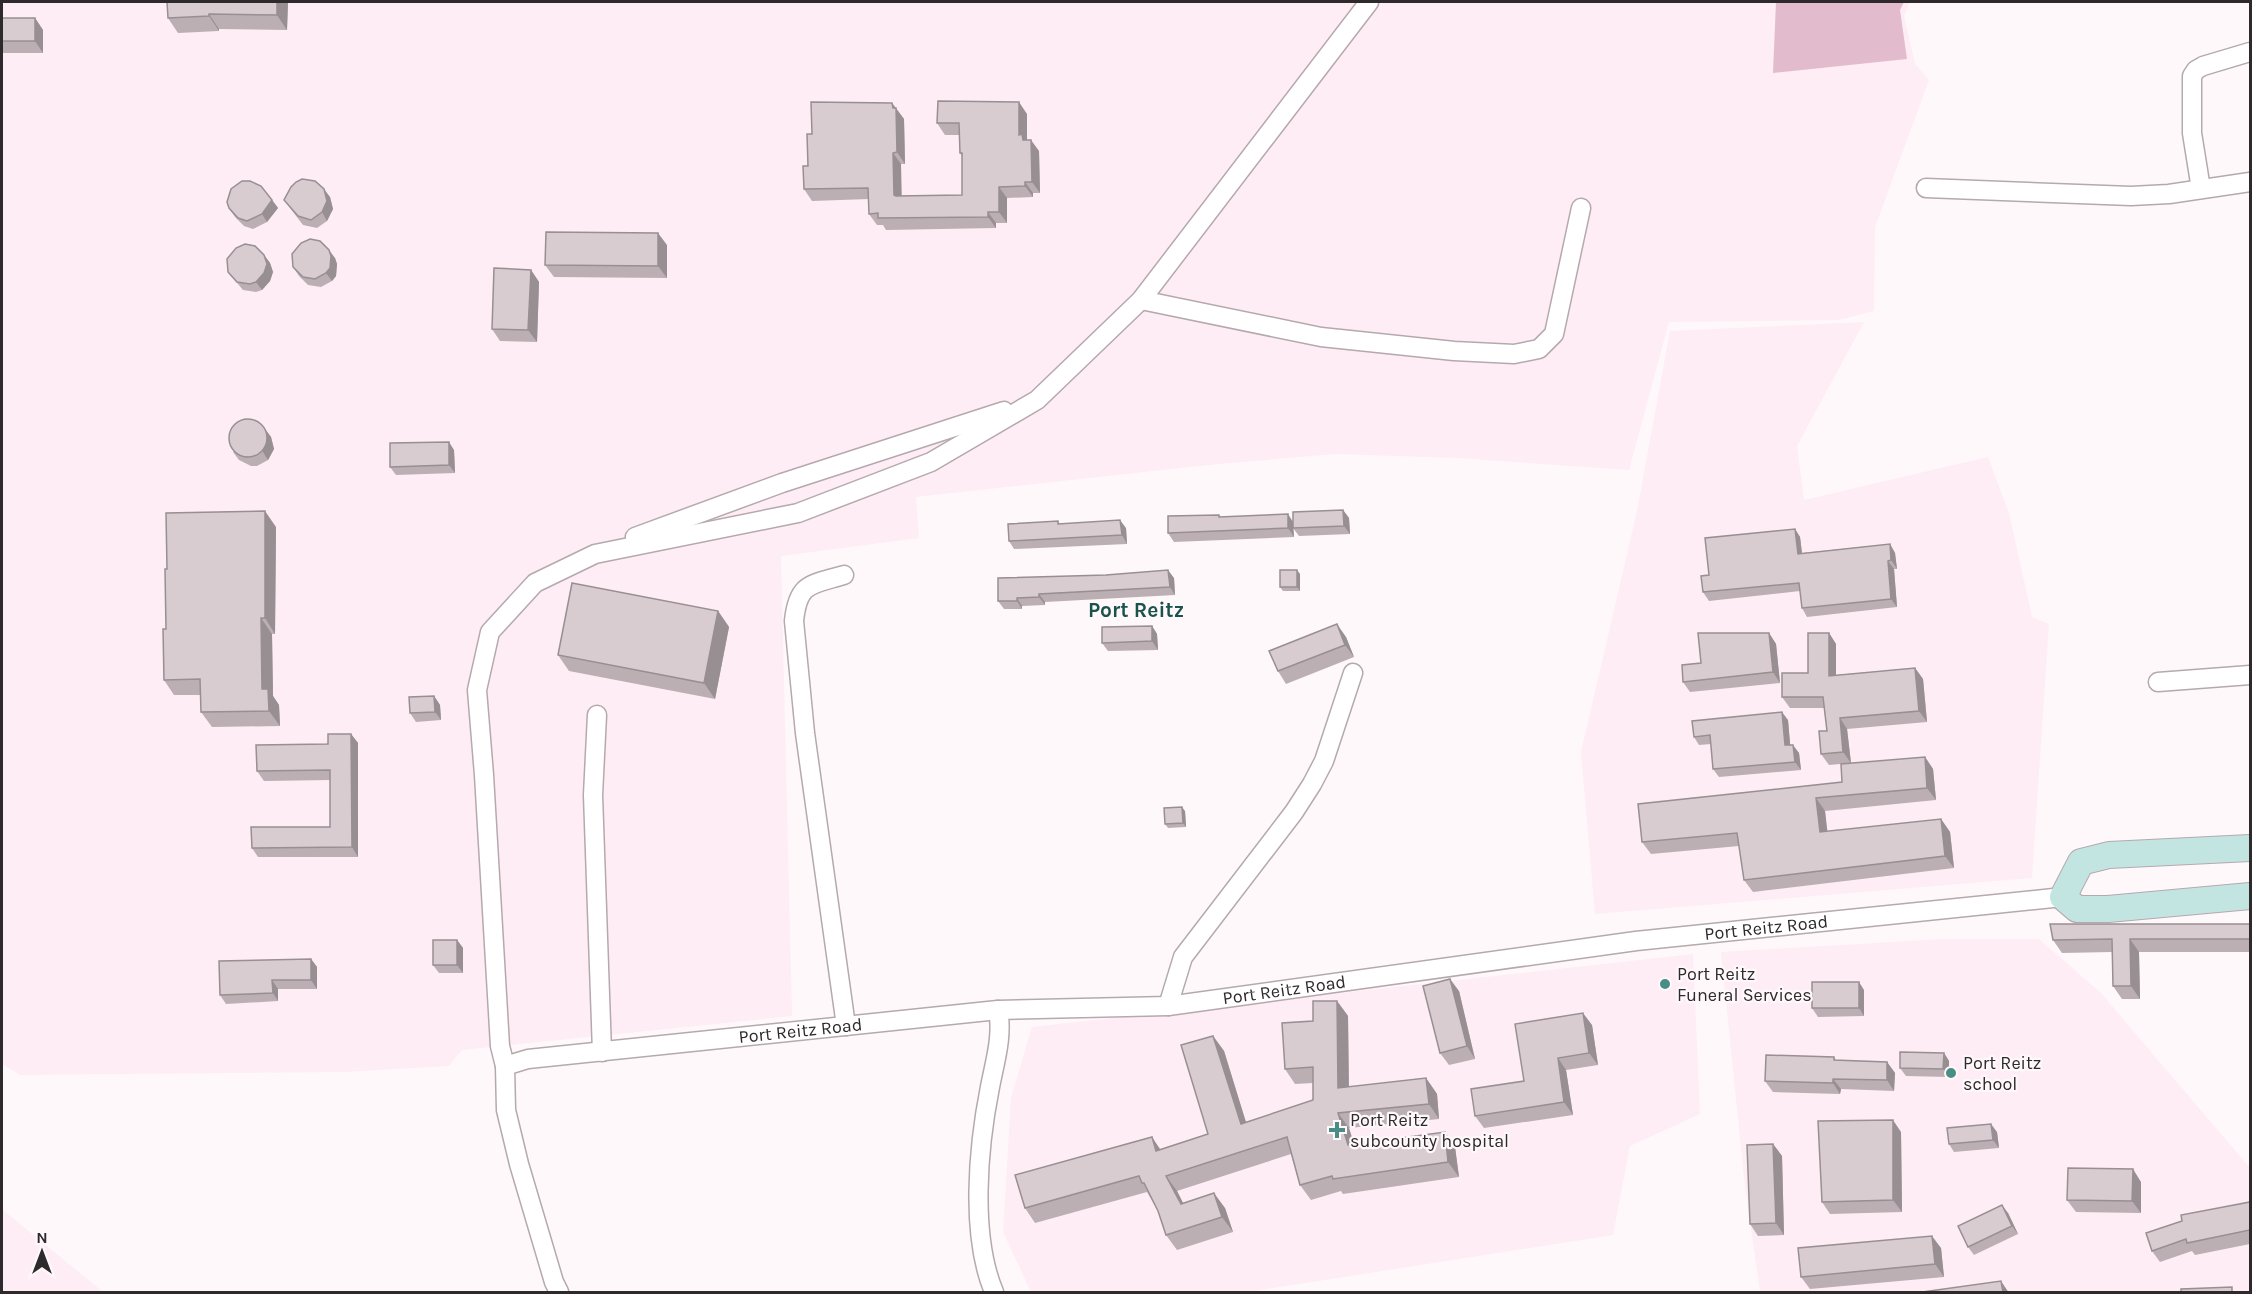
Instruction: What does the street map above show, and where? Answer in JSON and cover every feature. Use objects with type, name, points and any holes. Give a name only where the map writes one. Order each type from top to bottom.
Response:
[{"type":"main road","points":[[2250,848],[2109,855],[2081,862],[2063,897],[2078,909],[2108,909],[2250,896]]},
{"type":"street","points":[[595,554],[798,513],[931,462],[1037,400],[1141,300],[1368,2]]},
{"type":"street","points":[[2201,189],[2192,133],[2192,76],[2203,66],[2250,52]]},
{"type":"street","points":[[1926,188],[2131,196],[2169,194],[2250,182]]},
{"type":"street","points":[[1141,300],[1322,337],[1454,351],[1514,354],[1539,349],[1554,334],[1581,208]]},
{"type":"street","points":[[559,1293],[519,1164],[506,1110],[505,1066],[500,1046],[477,690],[489,632],[535,583],[595,554],[679,520],[782,483],[1037,400]]},
{"type":"street","points":[[844,575],[810,585],[802,591],[796,604],[794,621],[805,733],[846,1026]]},
{"type":"street","points":[[1168,1006],[1183,957],[1294,812],[1312,784],[1324,761],[1353,673]]},
{"type":"street","points":[[2158,682],[2250,675]]},
{"type":"street","points":[[597,716],[593,795],[602,1052]]},
{"type":"street","name":"Port Reitz Road","points":[[505,1066],[528,1059],[998,1010],[1168,1006],[1636,941],[2063,897]]},
{"type":"street","points":[[994,1293],[985,1264],[981,1237],[979,1172],[981,1140],[999,1041],[1001,1023],[998,1010]]},
{"type":"shaded area","points":[[2,2],[1910,2],[1904,16],[1915,64],[1929,80],[1875,227],[1874,311],[1838,320],[1669,322],[1629,470],[1458,458],[1335,454],[1218,464],[916,497],[919,538],[781,556],[792,1016],[462,1050],[449,1066],[345,1072],[20,1075],[2,1064]]},
{"type":"shaded area","points":[[1776,2],[1904,2],[1900,10],[1907,59],[1773,73]]},
{"type":"shaded area","points":[[1864,322],[1797,446],[1804,500],[1988,457],[2009,513],[2032,617],[2049,624],[2032,878],[1595,914],[1581,752],[1637,511],[1670,331]]},
{"type":"shaded area","name":"Port Reitz school","points":[[1943,939],[2039,939],[2100,992],[2250,1168],[2250,1292],[1760,1292],[1744,1178],[1721,952]]},
{"type":"shaded area","name":"Port Reitz subcounty hospital","points":[[1693,954],[1700,1114],[1630,1146],[1613,1235],[1248,1292],[1031,1292],[1003,1232],[1011,1098],[1032,1027]]},
{"type":"shaded area","points":[[2,1209],[87,1279],[103,1292],[2,1292]]},
{"type":"building","points":[[167,2],[277,2],[277,15],[209,14],[209,16],[168,18]]},
{"type":"building","points":[[2,18],[35,18],[35,41],[2,41]]},
{"type":"building","points":[[938,101],[1019,102],[1019,135],[1022,134],[1023,140],[1031,140],[1032,182],[1025,182],[1025,186],[999,187],[999,212],[988,212],[988,217],[878,218],[878,213],[869,214],[868,188],[804,189],[803,166],[808,166],[807,134],[812,134],[811,102],[892,103],[893,108],[896,108],[897,152],[893,153],[894,195],[962,195],[959,123],[937,123]]},
{"type":"building","points":[[302,179],[315,181],[324,189],[327,201],[322,212],[311,220],[298,216],[284,200],[291,187]]},
{"type":"building","points":[[242,181],[250,181],[261,186],[272,200],[262,214],[247,221],[238,218],[227,202],[231,189]]},
{"type":"building","points":[[546,232],[658,233],[658,266],[545,265]]},
{"type":"building","points":[[310,239],[320,241],[329,250],[331,256],[330,268],[315,279],[303,277],[293,267],[292,254],[301,243]]},
{"type":"building","points":[[245,244],[255,246],[264,255],[267,264],[264,273],[256,282],[250,284],[237,282],[228,272],[227,259],[236,248]]},
{"type":"building","points":[[494,268],[531,270],[528,330],[492,329]]},
{"type":"building","points":[[248,419],[262,424],[267,438],[262,452],[248,457],[234,452],[229,438],[234,424]]},
{"type":"building","points":[[449,442],[449,465],[390,467],[390,443]]},
{"type":"building","points":[[1343,510],[1344,526],[1293,528],[1293,512]]},
{"type":"building","points":[[265,511],[265,618],[261,618],[262,689],[268,689],[269,711],[201,712],[200,679],[164,680],[166,513]]},
{"type":"building","points":[[1288,514],[1288,528],[1168,533],[1168,516],[1219,515],[1219,517]]},
{"type":"building","points":[[1120,520],[1122,535],[1009,541],[1008,524]]},
{"type":"building","points":[[1795,529],[1798,554],[1890,544],[1891,560],[1888,561],[1891,599],[1802,608],[1799,583],[1703,592],[1701,576],[1709,575],[1705,538]]},
{"type":"building","points":[[1168,570],[1170,587],[1039,594],[1039,597],[1017,598],[1017,601],[998,601],[998,578],[1106,575]]},
{"type":"building","points":[[1280,570],[1297,570],[1297,587],[1280,587]]},
{"type":"building","points":[[572,583],[718,611],[704,683],[558,655]]},
{"type":"building","points":[[1337,624],[1345,645],[1278,671],[1269,651]]},
{"type":"building","points":[[1152,626],[1152,641],[1102,643],[1102,627]]},
{"type":"building","points":[[1698,633],[1769,633],[1773,672],[1683,682],[1682,665],[1701,663]]},
{"type":"building","points":[[1808,633],[1829,633],[1829,676],[1915,668],[1919,711],[1840,718],[1843,752],[1821,754],[1819,731],[1827,731],[1823,697],[1782,697],[1782,673],[1808,673]]},
{"type":"building","points":[[434,696],[435,712],[410,713],[409,697]]},
{"type":"building","points":[[1782,712],[1785,745],[1793,745],[1795,762],[1713,769],[1710,735],[1694,737],[1692,721]]},
{"type":"building","points":[[328,734],[351,734],[352,847],[252,848],[251,827],[330,827],[330,770],[257,771],[256,745],[328,744]]},
{"type":"building","points":[[1925,757],[1927,788],[1816,798],[1820,832],[1941,819],[1945,856],[1744,880],[1737,833],[1642,842],[1638,804],[1842,782],[1841,764]]},
{"type":"building","points":[[1182,807],[1183,823],[1165,824],[1164,808]]},
{"type":"building","points":[[2050,924],[2250,924],[2250,939],[2130,939],[2131,986],[2113,986],[2112,939],[2053,940]]},
{"type":"building","points":[[433,940],[457,940],[457,965],[433,965]]},
{"type":"building","points":[[311,959],[311,980],[272,980],[273,993],[220,995],[219,961]]},
{"type":"building","points":[[1450,979],[1467,1046],[1440,1053],[1423,986]]},
{"type":"building","points":[[1812,982],[1859,982],[1859,1008],[1812,1008]]},
{"type":"building","points":[[1313,1001],[1337,1001],[1338,1088],[1426,1078],[1429,1104],[1338,1113],[1348,1145],[1445,1132],[1448,1162],[1333,1179],[1332,1176],[1300,1185],[1287,1137],[1166,1176],[1181,1204],[1214,1193],[1222,1217],[1166,1235],[1158,1211],[1139,1176],[1025,1208],[1015,1175],[1152,1137],[1156,1151],[1208,1134],[1181,1045],[1213,1036],[1241,1124],[1313,1100],[1313,1067],[1285,1069],[1282,1023],[1313,1021]]},
{"type":"building","points":[[1583,1013],[1589,1053],[1558,1058],[1564,1102],[1475,1116],[1471,1089],[1524,1081],[1515,1024]]},
{"type":"building","points":[[1900,1052],[1944,1053],[1943,1069],[1900,1068]]},
{"type":"building","points":[[1766,1055],[1834,1057],[1834,1060],[1887,1062],[1887,1080],[1833,1079],[1833,1083],[1765,1081]]},
{"type":"building","points":[[1893,1120],[1893,1200],[1822,1202],[1818,1121]]},
{"type":"building","points":[[1991,1124],[1993,1140],[1949,1144],[1947,1128]]},
{"type":"building","points":[[1773,1144],[1776,1223],[1750,1224],[1747,1145]]},
{"type":"building","points":[[2068,1168],[2133,1169],[2132,1201],[2067,1200]]},
{"type":"building","points":[[2250,1202],[2250,1230],[2187,1243],[2186,1239],[2152,1251],[2146,1233],[2182,1221],[2181,1215]]},
{"type":"building","points":[[2002,1205],[2012,1226],[1968,1247],[1958,1226]]},
{"type":"building","points":[[1932,1236],[1935,1264],[1801,1277],[1798,1248]]},
{"type":"building","points":[[2001,1281],[2003,1293],[1915,1293]]},
{"type":"building","points":[[2232,1287],[2232,1293],[2181,1293],[2181,1289]]},
{"type":"place","name":"Port Reitz Funeral Services","points":[[1665,984]]},
{"type":"place","name":"Port Reitz school","points":[[1951,1073]]},
{"type":"place","name":"Port Reitz subcounty hospital","points":[[1337,1130]]},
{"type":"district","name":"Port Reitz","points":[[1136,610]]}]
